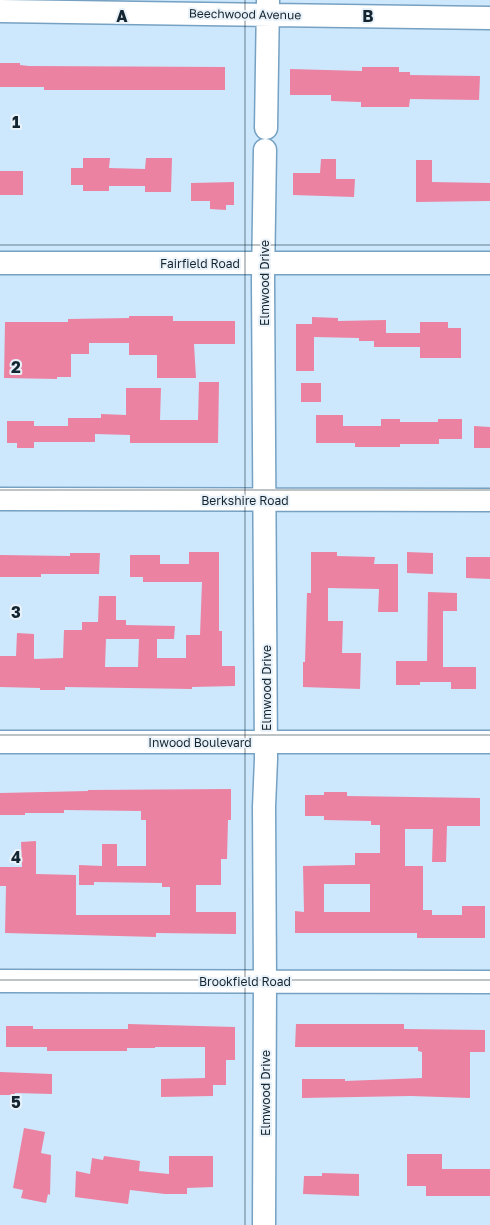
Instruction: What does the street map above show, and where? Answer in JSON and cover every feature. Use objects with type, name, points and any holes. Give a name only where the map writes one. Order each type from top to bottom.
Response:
[{"type":"street","name":"Beechwood Avenue","points":[[0,10],[268,7],[490,18]]},
{"type":"street","points":[[266,128],[268,7]]},
{"type":"street","name":"Elmwood Drive","points":[[264,1225],[266,982],[264,807],[266,742],[263,263],[265,150]]},
{"type":"street","name":"Fairfield Road","points":[[0,263],[490,263]]},
{"type":"street","name":"Berkshire Road","points":[[0,500],[490,500]]},
{"type":"street","name":"Inwood Boulevard","points":[[0,742],[490,742]]},
{"type":"street","name":"Brookfield Road","points":[[0,981],[490,982]]},
{"type":"building","points":[[0,63],[20,63],[20,65],[29,66],[225,67],[225,90],[44,90],[44,87],[0,87]]},
{"type":"building","points":[[362,67],[399,67],[399,72],[410,72],[410,75],[480,76],[479,100],[410,99],[409,107],[361,107],[361,102],[331,101],[331,95],[290,95],[290,69],[362,71]]},
{"type":"building","points":[[83,158],[110,158],[109,168],[145,169],[146,158],[172,158],[171,192],[145,192],[145,186],[109,186],[109,191],[83,191],[83,185],[71,185],[71,168],[83,168]]},
{"type":"building","points":[[321,159],[336,159],[336,179],[355,179],[354,197],[293,195],[293,173],[320,173]]},
{"type":"building","points":[[416,160],[432,160],[432,182],[490,183],[490,201],[416,202]]},
{"type":"building","points":[[0,171],[23,171],[23,195],[0,195]]},
{"type":"building","points":[[234,182],[234,205],[226,205],[226,210],[210,209],[210,201],[191,201],[191,183]]},
{"type":"building","points":[[129,316],[173,316],[173,321],[235,321],[235,344],[194,344],[196,378],[157,378],[157,355],[129,355],[129,343],[89,343],[89,354],[71,354],[71,377],[57,377],[57,379],[4,378],[5,322],[68,322],[68,319],[129,318]]},
{"type":"building","points":[[312,317],[338,318],[338,321],[386,320],[386,333],[420,333],[420,322],[448,322],[448,328],[461,328],[461,358],[420,358],[420,347],[374,347],[374,341],[359,341],[359,338],[314,337],[314,371],[296,371],[296,324],[312,324]]},
{"type":"building","points":[[199,382],[219,382],[218,443],[130,443],[130,435],[95,434],[95,442],[34,442],[34,448],[17,448],[17,443],[7,443],[7,421],[34,421],[34,426],[68,426],[68,418],[101,418],[101,414],[126,415],[126,388],[161,388],[160,420],[198,420]]},
{"type":"building","points":[[301,383],[321,383],[321,402],[301,402]]},
{"type":"building","points":[[316,415],[343,415],[343,426],[381,426],[381,419],[400,419],[400,422],[438,422],[438,419],[462,419],[462,439],[439,439],[439,444],[400,444],[400,447],[355,447],[355,443],[316,443]]},
{"type":"building","points":[[474,426],[490,427],[490,448],[474,448]]},
{"type":"building","points":[[189,552],[219,552],[219,631],[222,631],[222,666],[235,666],[235,686],[192,687],[192,689],[65,687],[65,690],[0,687],[0,656],[16,656],[17,633],[34,634],[34,659],[63,658],[64,630],[82,630],[82,622],[98,622],[99,596],[116,596],[116,620],[126,620],[126,625],[175,626],[174,639],[157,639],[157,658],[186,658],[186,635],[200,635],[202,582],[143,582],[143,577],[130,577],[130,555],[160,555],[160,564],[189,564]],"holes":[[[106,639],[139,639],[138,667],[105,667]]]},
{"type":"building","points":[[311,552],[337,552],[337,556],[375,557],[374,564],[398,564],[398,612],[378,612],[379,589],[328,588],[328,621],[343,621],[342,653],[361,653],[360,689],[303,687],[307,593],[311,593]]},
{"type":"building","points":[[407,552],[433,553],[433,574],[407,573]]},
{"type":"building","points":[[70,553],[100,553],[99,574],[41,574],[41,577],[0,577],[0,555],[70,556]]},
{"type":"building","points":[[466,557],[490,557],[490,579],[466,578]]},
{"type":"building","points":[[428,592],[457,593],[457,611],[443,611],[443,667],[476,667],[476,689],[451,689],[451,682],[420,682],[420,685],[396,685],[396,661],[427,661]]},
{"type":"building","points":[[231,789],[231,820],[228,820],[227,859],[221,859],[221,885],[196,885],[196,912],[236,912],[236,934],[156,933],[156,937],[5,933],[6,886],[0,886],[0,867],[22,867],[21,842],[36,841],[36,874],[76,875],[76,915],[170,915],[170,887],[162,887],[162,883],[94,882],[94,885],[79,885],[79,865],[102,866],[102,844],[117,844],[117,866],[146,866],[146,820],[141,820],[141,811],[64,810],[64,813],[0,815],[0,793]]},
{"type":"building","points":[[324,792],[347,792],[347,796],[480,798],[480,826],[447,826],[446,862],[432,862],[433,829],[405,829],[405,866],[423,866],[423,910],[432,910],[432,915],[462,915],[462,906],[485,906],[485,938],[417,938],[417,933],[295,933],[295,911],[304,912],[303,866],[355,865],[355,853],[380,853],[380,825],[371,825],[371,821],[324,820],[324,816],[305,816],[305,795],[324,795]],"holes":[[[324,884],[370,884],[370,912],[324,912]]]},
{"type":"building","points":[[128,1024],[235,1027],[235,1060],[226,1060],[226,1085],[213,1085],[213,1096],[161,1097],[161,1079],[205,1078],[205,1047],[127,1048],[127,1051],[47,1051],[47,1047],[6,1047],[6,1026],[33,1026],[33,1029],[128,1029]]},
{"type":"building","points":[[296,1024],[404,1024],[404,1029],[485,1030],[485,1052],[470,1052],[470,1098],[411,1096],[302,1098],[302,1079],[345,1079],[345,1081],[422,1078],[422,1052],[418,1051],[418,1047],[295,1047]]},
{"type":"building","points":[[0,1072],[52,1074],[52,1094],[15,1093],[15,1095],[0,1095]]},
{"type":"building","points":[[24,1128],[45,1132],[41,1153],[51,1155],[50,1195],[48,1194],[46,1203],[21,1198],[23,1190],[13,1188]]},
{"type":"building","points":[[407,1154],[442,1154],[442,1169],[490,1169],[490,1196],[426,1196],[426,1186],[407,1186]]},
{"type":"building","points":[[104,1156],[140,1161],[139,1171],[169,1174],[169,1156],[213,1156],[213,1187],[187,1188],[187,1194],[165,1194],[130,1190],[128,1204],[75,1197],[76,1171],[90,1174],[92,1158],[103,1160]]},
{"type":"building","points":[[322,1173],[359,1174],[359,1196],[303,1194],[304,1176],[322,1176]]}]
